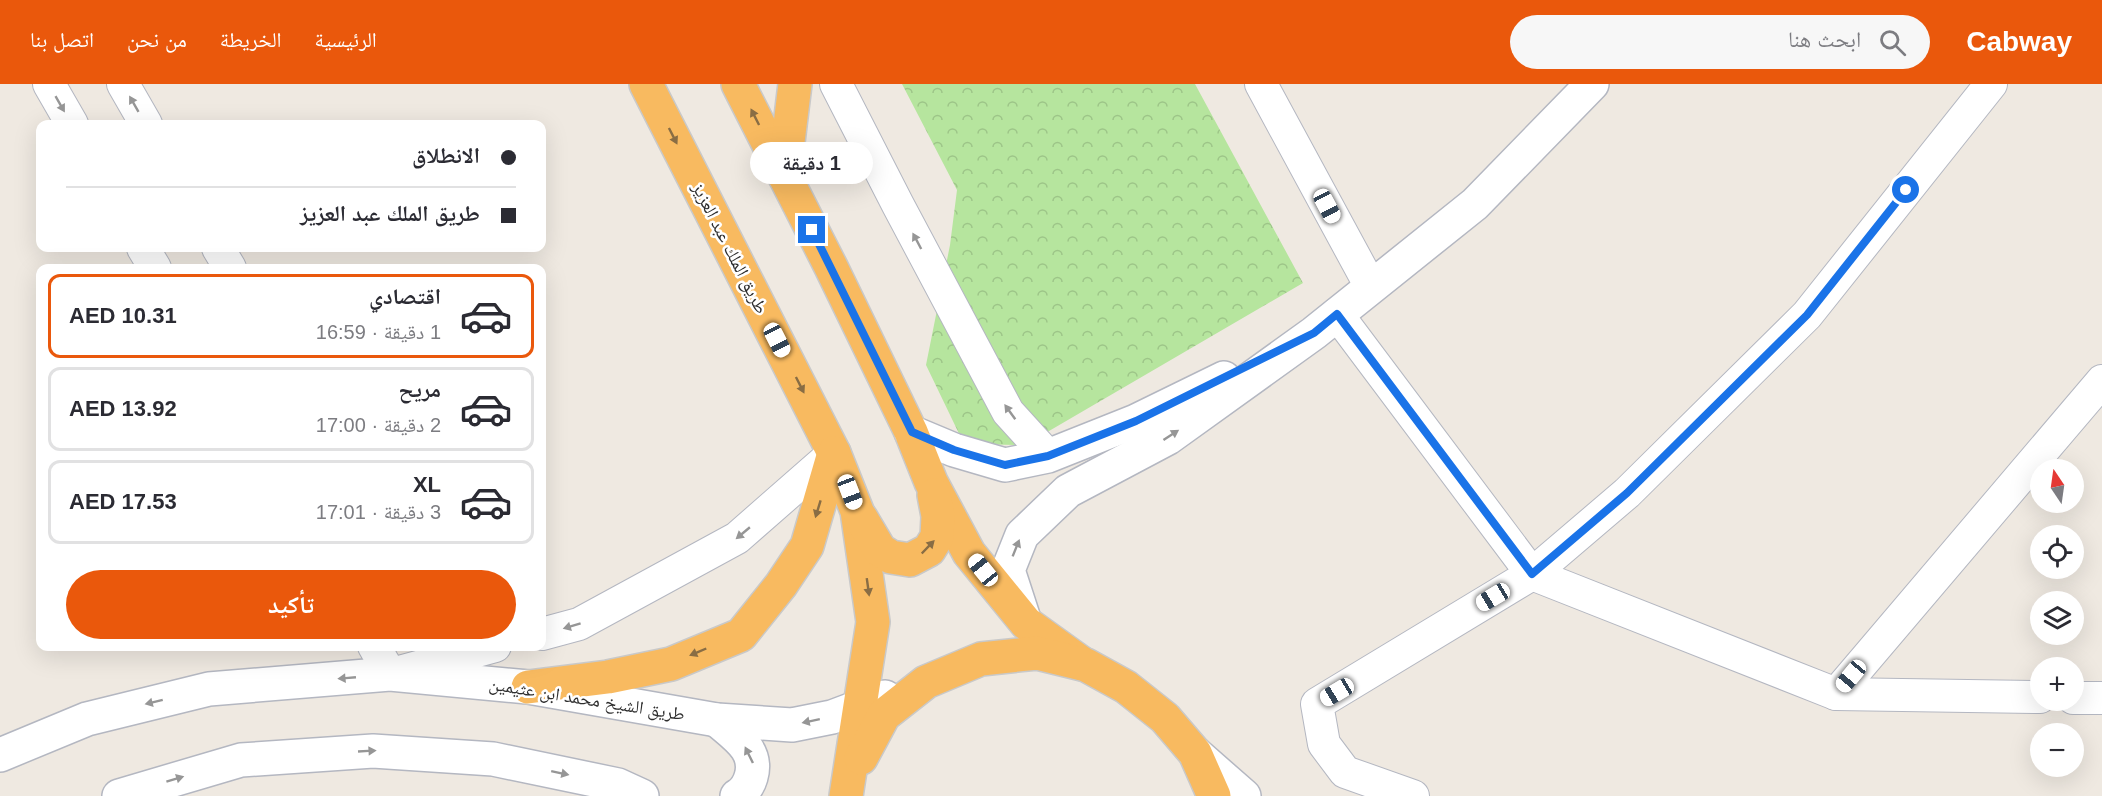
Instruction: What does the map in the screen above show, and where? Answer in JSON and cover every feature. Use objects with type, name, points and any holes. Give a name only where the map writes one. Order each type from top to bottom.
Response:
[{"type":"highway","name":"طريق الملك عبد العزيز","points":[[646,84],[834,453],[857,511],[873,622],[847,796]]},
{"type":"highway","points":[[738,84],[912,432],[931,482],[969,553],[1026,623],[1083,664],[1126,687],[1165,718],[1195,753],[1214,796]]},
{"type":"highway","points":[[784,175],[795,84]]},
{"type":"highway","points":[[528,687],[608,677],[671,663],[741,634],[781,585],[807,546],[834,453]]},
{"type":"highway","points":[[857,511],[880,550],[891,557],[910,560],[928,550],[937,537],[938,516],[931,482]]},
{"type":"highway","points":[[847,796],[860,760],[884,715],[926,682],[981,659],[1037,653],[1083,664]]},
{"type":"street","points":[[49,84],[70,120]]},
{"type":"street","points":[[123,84],[144,120]]},
{"type":"street","points":[[836,84],[1008,412],[1048,456]]},
{"type":"street","points":[[1261,84],[1371,286]]},
{"type":"street","points":[[1026,623],[1008,570],[1022,535],[1068,491],[1168,438],[1325,323],[1474,204],[1592,84]]},
{"type":"street","points":[[1413,796],[1345,772],[1324,744],[1317,704],[1532,574],[1627,493],[1807,315],[1991,84]]},
{"type":"street","points":[[912,432],[954,450],[1005,465],[1048,456],[1136,421],[1325,323]]},
{"type":"street","points":[[1325,323],[1532,574],[1836,694],[2030,697]]},
{"type":"street","points":[[1836,694],[2102,381]]},
{"type":"street","points":[[546,633],[579,624],[737,538],[834,453]]},
{"type":"street","points":[[386,660],[456,651]]},
{"type":"street","name":"طريق الشيخ محمد ابن عثيمين","points":[[0,755],[87,719],[209,689],[386,660],[717,720],[792,725],[832,717],[926,682]]},
{"type":"street","points":[[2084,698],[2102,698]]},
{"type":"street","points":[[717,720],[751,753],[754,766],[750,781],[738,796]]},
{"type":"street","points":[[119,796],[241,760],[373,751],[493,759],[666,796]]},
{"type":"street","points":[[1195,753],[1244,796]]},
{"type":"green space","points":[[902,84],[1195,84],[1303,283],[1025,445],[964,444],[926,365],[950,245],[957,190]]},
{"type":"route","points":[[812,230],[912,432],[954,450],[1005,465],[1048,456],[1136,421],[1314,333],[1337,314],[1532,574],[1627,493],[1807,315],[1906,190]]}]
